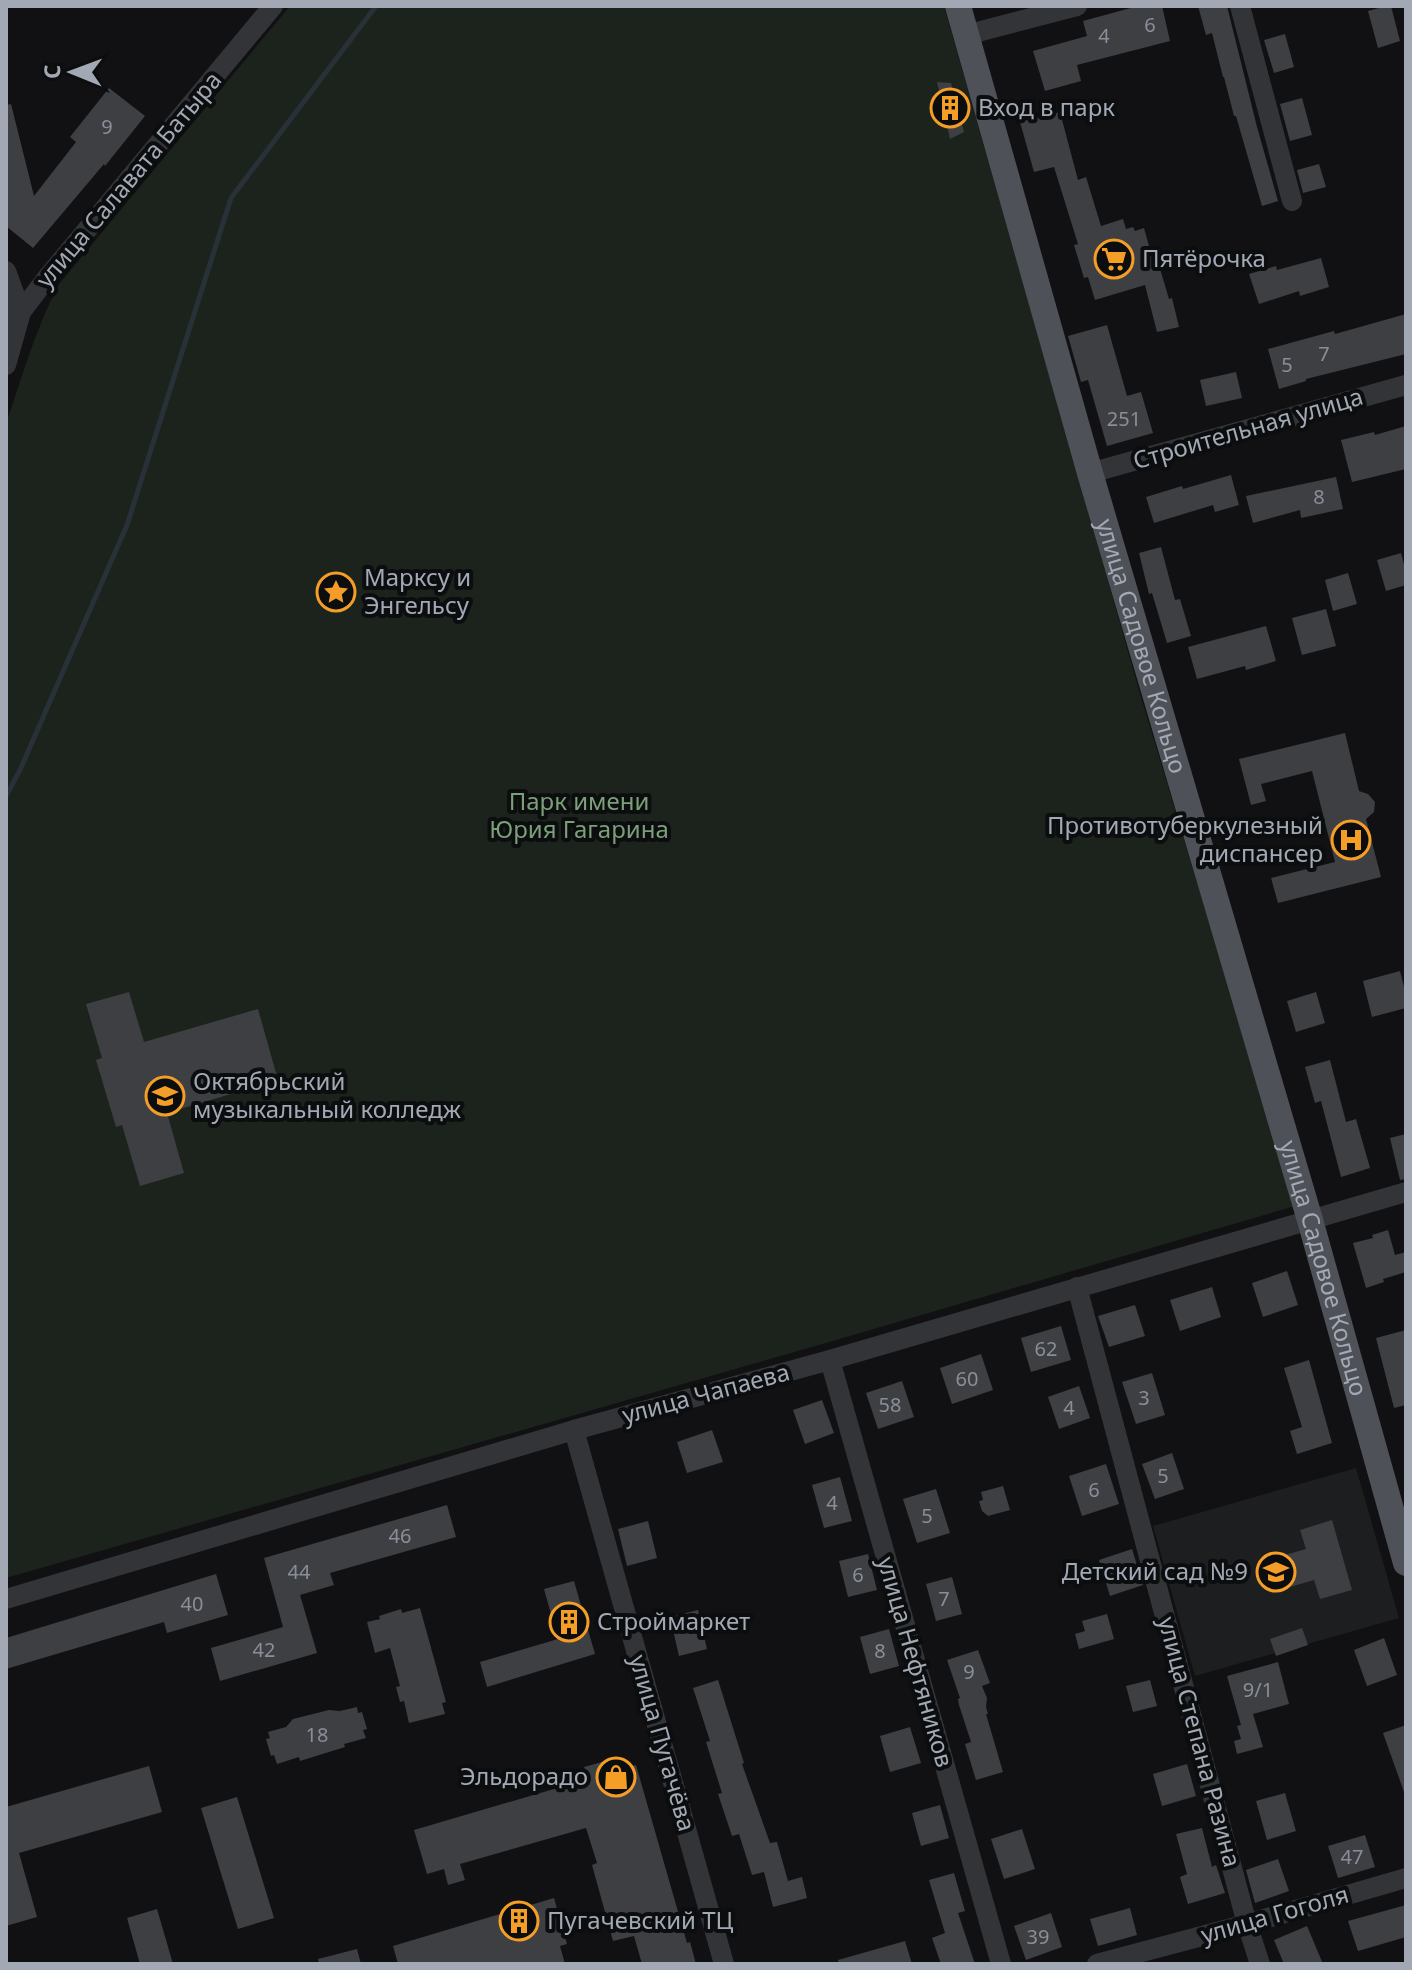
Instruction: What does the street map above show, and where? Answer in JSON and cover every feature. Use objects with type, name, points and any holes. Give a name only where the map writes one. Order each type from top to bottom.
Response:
[{"type":"main road","name":"улица Садовое Кольцо","points":[[958,6],[1090,473],[1310,1220],[1406,1563]]},
{"type":"street","name":"улица Салавата Батыра","points":[[6,365],[14,312],[46,279],[273,6]]},
{"type":"street","points":[[966,35],[1077,6]]},
{"type":"street","points":[[1240,6],[1292,201]]},
{"type":"street","points":[[6,271],[14,312]]},
{"type":"street","name":"Строительная улица","points":[[1090,473],[1406,385]]},
{"type":"street","name":"улица Чапаева","points":[[6,1599],[574,1430],[830,1360],[1406,1192]]},
{"type":"street","name":"улица Степана Разина","points":[[1077,1287],[1260,1964]]},
{"type":"street","name":"улица Нефтяников","points":[[830,1360],[1001,1964]]},
{"type":"street","name":"улица Пугачёва","points":[[574,1430],[724,1964]]},
{"type":"street","name":"улица Гоголя","points":[[1097,1964],[1406,1878]]},
{"type":"shaded area","name":"Детский сад №9","points":[[1356,1468],[1399,1618],[1195,1676],[1153,1526]]},
{"type":"green space","name":"Парк имени Юрия Гагарина","points":[[290,6],[944,6],[1141,697],[1295,1206],[6,1578],[6,424],[36,335],[59,284]]},
{"type":"building","points":[[1138,6],[1162,6],[1170,41],[1077,65],[1081,81],[1045,91],[1033,51],[1087,36],[1083,21]]},
{"type":"building","points":[[1198,6],[1227,6],[1278,201],[1262,206],[1212,33],[1206,35]]},
{"type":"building","points":[[1391,6],[1400,41],[1378,48],[1368,11]]},
{"type":"building","points":[[1285,34],[1294,67],[1274,73],[1264,40]]},
{"type":"building","name":"Вход в парк","points":[[937,82],[951,83],[964,132],[950,139]]},
{"type":"building","points":[[109,88],[145,116],[33,248],[6,226],[6,105],[11,104],[34,196],[76,142],[70,137]]},
{"type":"building","points":[[1302,98],[1312,135],[1290,141],[1280,104]]},
{"type":"building","points":[[1060,112],[1078,180],[1086,177],[1101,226],[1123,219],[1126,229],[1133,227],[1135,231],[1144,228],[1154,264],[1158,262],[1169,299],[1172,298],[1179,327],[1157,332],[1145,285],[1095,300],[1088,277],[1084,278],[1074,245],[1078,244],[1054,167],[1034,172],[1020,122]]},
{"type":"building","points":[[1319,164],[1326,187],[1303,193],[1297,170]]},
{"type":"building","points":[[1321,258],[1329,287],[1300,296],[1299,291],[1259,304],[1249,274]]},
{"type":"building","points":[[1406,314],[1406,354],[1306,379],[1279,389],[1268,349]]},
{"type":"building","points":[[1107,325],[1127,396],[1141,392],[1153,433],[1107,446],[1088,380],[1081,382],[1068,336]]},
{"type":"building","points":[[1236,372],[1242,398],[1206,406],[1200,380]]},
{"type":"building","points":[[1406,426],[1406,469],[1352,482],[1341,440]]},
{"type":"building","points":[[1231,475],[1239,505],[1215,512],[1213,505],[1154,523],[1146,497]]},
{"type":"building","points":[[1336,477],[1343,509],[1301,518],[1300,510],[1253,523],[1246,496]]},
{"type":"building","points":[[1161,547],[1175,600],[1180,599],[1191,636],[1167,643],[1152,593],[1149,594],[1139,553]]},
{"type":"building","points":[[1401,553],[1406,585],[1386,591],[1377,560]]},
{"type":"building","points":[[1348,573],[1357,604],[1333,611],[1325,580]]},
{"type":"building","points":[[1326,609],[1336,646],[1302,655],[1292,618]]},
{"type":"building","points":[[1266,626],[1276,661],[1197,679],[1188,647]]},
{"type":"building","name":"Противотуберкулезный диспансер","points":[[1345,733],[1359,791],[1368,794],[1375,802],[1374,812],[1366,819],[1381,877],[1278,903],[1271,878],[1335,862],[1312,771],[1261,784],[1266,801],[1251,805],[1239,759]]},
{"type":"building","points":[[1400,971],[1406,1008],[1372,1017],[1363,981]]},
{"type":"building","name":"Октябрьский музыкальный колледж","points":[[129,992],[144,1042],[258,1009],[278,1080],[167,1113],[184,1173],[140,1186],[122,1125],[116,1127],[96,1060],[102,1058],[86,1004]]},
{"type":"building","points":[[1316,992],[1325,1023],[1296,1032],[1287,1001]]},
{"type":"building","points":[[1330,1060],[1346,1122],[1356,1119],[1370,1168],[1341,1177],[1321,1101],[1315,1103],[1305,1067]]},
{"type":"building","points":[[1406,1134],[1406,1179],[1400,1180],[1390,1138]]},
{"type":"building","points":[[1388,1230],[1395,1255],[1406,1252],[1406,1272],[1366,1288],[1353,1243]]},
{"type":"building","points":[[1287,1271],[1298,1305],[1263,1317],[1252,1283]]},
{"type":"building","points":[[1212,1287],[1221,1317],[1180,1331],[1170,1300]]},
{"type":"building","points":[[1135,1305],[1145,1336],[1109,1347],[1098,1316]]},
{"type":"building","points":[[1061,1326],[1071,1360],[1031,1372],[1021,1338]]},
{"type":"building","points":[[1406,1330],[1406,1405],[1394,1408],[1376,1338]]},
{"type":"building","points":[[981,1354],[993,1390],[952,1404],[940,1368]]},
{"type":"building","points":[[1309,1360],[1332,1443],[1297,1454],[1290,1431],[1302,1427],[1284,1368]]},
{"type":"building","points":[[1152,1373],[1165,1415],[1136,1424],[1122,1382]]},
{"type":"building","points":[[902,1381],[914,1417],[878,1429],[866,1393]]},
{"type":"building","points":[[1079,1386],[1090,1418],[1059,1429],[1048,1397]]},
{"type":"building","points":[[822,1400],[834,1433],[805,1444],[793,1410]]},
{"type":"building","points":[[712,1430],[723,1462],[687,1473],[677,1442]]},
{"type":"building","points":[[1172,1453],[1184,1489],[1155,1499],[1142,1464]]},
{"type":"building","points":[[1106,1464],[1119,1504],[1082,1516],[1069,1476]]},
{"type":"building","points":[[840,1477],[852,1521],[824,1528],[812,1485]]},
{"type":"building","points":[[1003,1486],[1010,1510],[988,1516],[982,1511],[979,1501],[983,1500],[981,1492]]},
{"type":"building","points":[[936,1489],[950,1533],[917,1543],[903,1499]]},
{"type":"building","points":[[447,1505],[456,1537],[330,1573],[334,1585],[300,1595],[317,1653],[220,1681],[211,1648],[283,1627],[264,1558]]},
{"type":"building","points":[[1332,1520],[1352,1590],[1320,1599],[1314,1580],[1276,1591],[1267,1560],[1306,1549],[1300,1530]]},
{"type":"building","points":[[648,1521],[657,1558],[627,1566],[618,1529]]},
{"type":"building","points":[[1132,1549],[1143,1585],[1110,1596],[1099,1560]]},
{"type":"building","points":[[868,1554],[877,1590],[848,1597],[839,1561]]},
{"type":"building","points":[[216,1574],[228,1615],[167,1633],[164,1622],[6,1669],[6,1638]]},
{"type":"building","points":[[952,1577],[962,1614],[936,1621],[926,1584]]},
{"type":"building","points":[[574,1581],[595,1654],[487,1687],[480,1662],[558,1639],[544,1589]]},
{"type":"building","points":[[420,1608],[446,1702],[442,1703],[445,1714],[409,1723],[404,1701],[400,1702],[396,1687],[400,1686],[390,1648],[375,1653],[367,1622],[401,1609],[402,1613]]},
{"type":"building","points":[[698,1610],[707,1649],[679,1656],[670,1617]]},
{"type":"building","points":[[1107,1614],[1114,1639],[1079,1649],[1075,1634],[1085,1631],[1082,1621]]},
{"type":"building","points":[[1302,1628],[1308,1645],[1276,1656],[1270,1639]]},
{"type":"building","points":[[889,1629],[899,1666],[870,1674],[860,1637]]},
{"type":"building","points":[[1384,1638],[1397,1675],[1367,1686],[1354,1650]]},
{"type":"building","points":[[978,1650],[990,1683],[982,1686],[987,1698],[986,1714],[1003,1772],[976,1780],[965,1744],[971,1742],[947,1660]]},
{"type":"building","points":[[1278,1662],[1289,1704],[1253,1714],[1263,1747],[1237,1754],[1234,1741],[1241,1739],[1237,1726],[1241,1725],[1227,1676]]},
{"type":"building","points":[[718,1680],[742,1764],[770,1843],[777,1842],[788,1881],[802,1877],[807,1898],[773,1907],[764,1872],[752,1875],[739,1834],[732,1836],[718,1794],[722,1793],[706,1742],[710,1741],[693,1688]]},
{"type":"building","points":[[1150,1680],[1157,1706],[1133,1712],[1126,1686]]},
{"type":"building","points":[[357,1707],[358,1713],[362,1712],[367,1729],[363,1730],[366,1738],[300,1761],[299,1757],[277,1764],[274,1755],[271,1756],[266,1739],[270,1738],[268,1732],[286,1727],[293,1719]]},
{"type":"building","points":[[1406,1725],[1406,1791],[1404,1792],[1383,1733]]},
{"type":"building","points":[[910,1727],[921,1763],[890,1772],[880,1736]]},
{"type":"building","points":[[616,1758],[619,1770],[636,1765],[687,1943],[690,1942],[696,1964],[642,1964],[634,1936],[613,1941],[592,1865],[597,1863],[586,1828],[460,1864],[465,1880],[448,1885],[444,1869],[427,1874],[414,1830],[588,1779],[584,1767]]},
{"type":"building","points":[[1187,1764],[1196,1796],[1162,1806],[1153,1774]]},
{"type":"building","points":[[149,1766],[162,1812],[19,1853],[37,1917],[6,1926],[6,1807]]},
{"type":"building","points":[[1285,1793],[1296,1831],[1267,1840],[1256,1801]]},
{"type":"building","points":[[237,1797],[274,1918],[238,1929],[201,1808]]},
{"type":"building","points":[[940,1805],[949,1838],[921,1846],[912,1813]]},
{"type":"building","points":[[1202,1828],[1212,1867],[1216,1865],[1225,1893],[1188,1904],[1180,1877],[1187,1874],[1176,1834]]},
{"type":"building","points":[[1022,1829],[1035,1869],[1004,1879],[991,1839]]},
{"type":"building","points":[[1365,1835],[1375,1867],[1338,1878],[1328,1846]]},
{"type":"building","points":[[1278,1859],[1289,1891],[1255,1903],[1246,1870]]},
{"type":"building","points":[[954,1873],[965,1911],[958,1913],[975,1964],[941,1964],[932,1938],[945,1933],[929,1880]]},
{"type":"building","name":"Пугачевский ТЦ","points":[[554,1898],[567,1944],[560,1946],[565,1964],[398,1964],[393,1946]]},
{"type":"building","points":[[1406,1905],[1406,1937],[1358,1951],[1348,1921]]},
{"type":"building","points":[[1130,1908],[1137,1935],[1098,1946],[1090,1919]]},
{"type":"building","points":[[157,1909],[173,1964],[140,1964],[127,1918]]},
{"type":"building","points":[[1051,1913],[1062,1947],[1026,1960],[1014,1926]]},
{"type":"building","points":[[1307,1926],[1323,1964],[1284,1964],[1274,1940]]},
{"type":"building","points":[[905,1941],[912,1964],[839,1964],[838,1960]]},
{"type":"building","points":[[357,1949],[361,1964],[319,1964],[318,1959]]},
{"type":"waterway","points":[[6,796],[127,525],[231,198],[376,6]]},
{"type":"place","name":"Вход в парк","points":[[950,108]]},
{"type":"place","name":"Пятёрочка","points":[[1114,259]]},
{"type":"place","name":"Марксу и Энгельсу","points":[[336,592]]},
{"type":"place","name":"Противотуберкулезный диспансер","points":[[1351,840]]},
{"type":"place","name":"Октябрьский музыкальный колледж","points":[[165,1096]]},
{"type":"place","name":"Детский сад №9","points":[[1276,1572]]},
{"type":"place","name":"Строймаркет","points":[[569,1622]]},
{"type":"place","name":"Эльдорадо","points":[[616,1777]]},
{"type":"place","name":"Пугачевский ТЦ","points":[[519,1921]]}]
